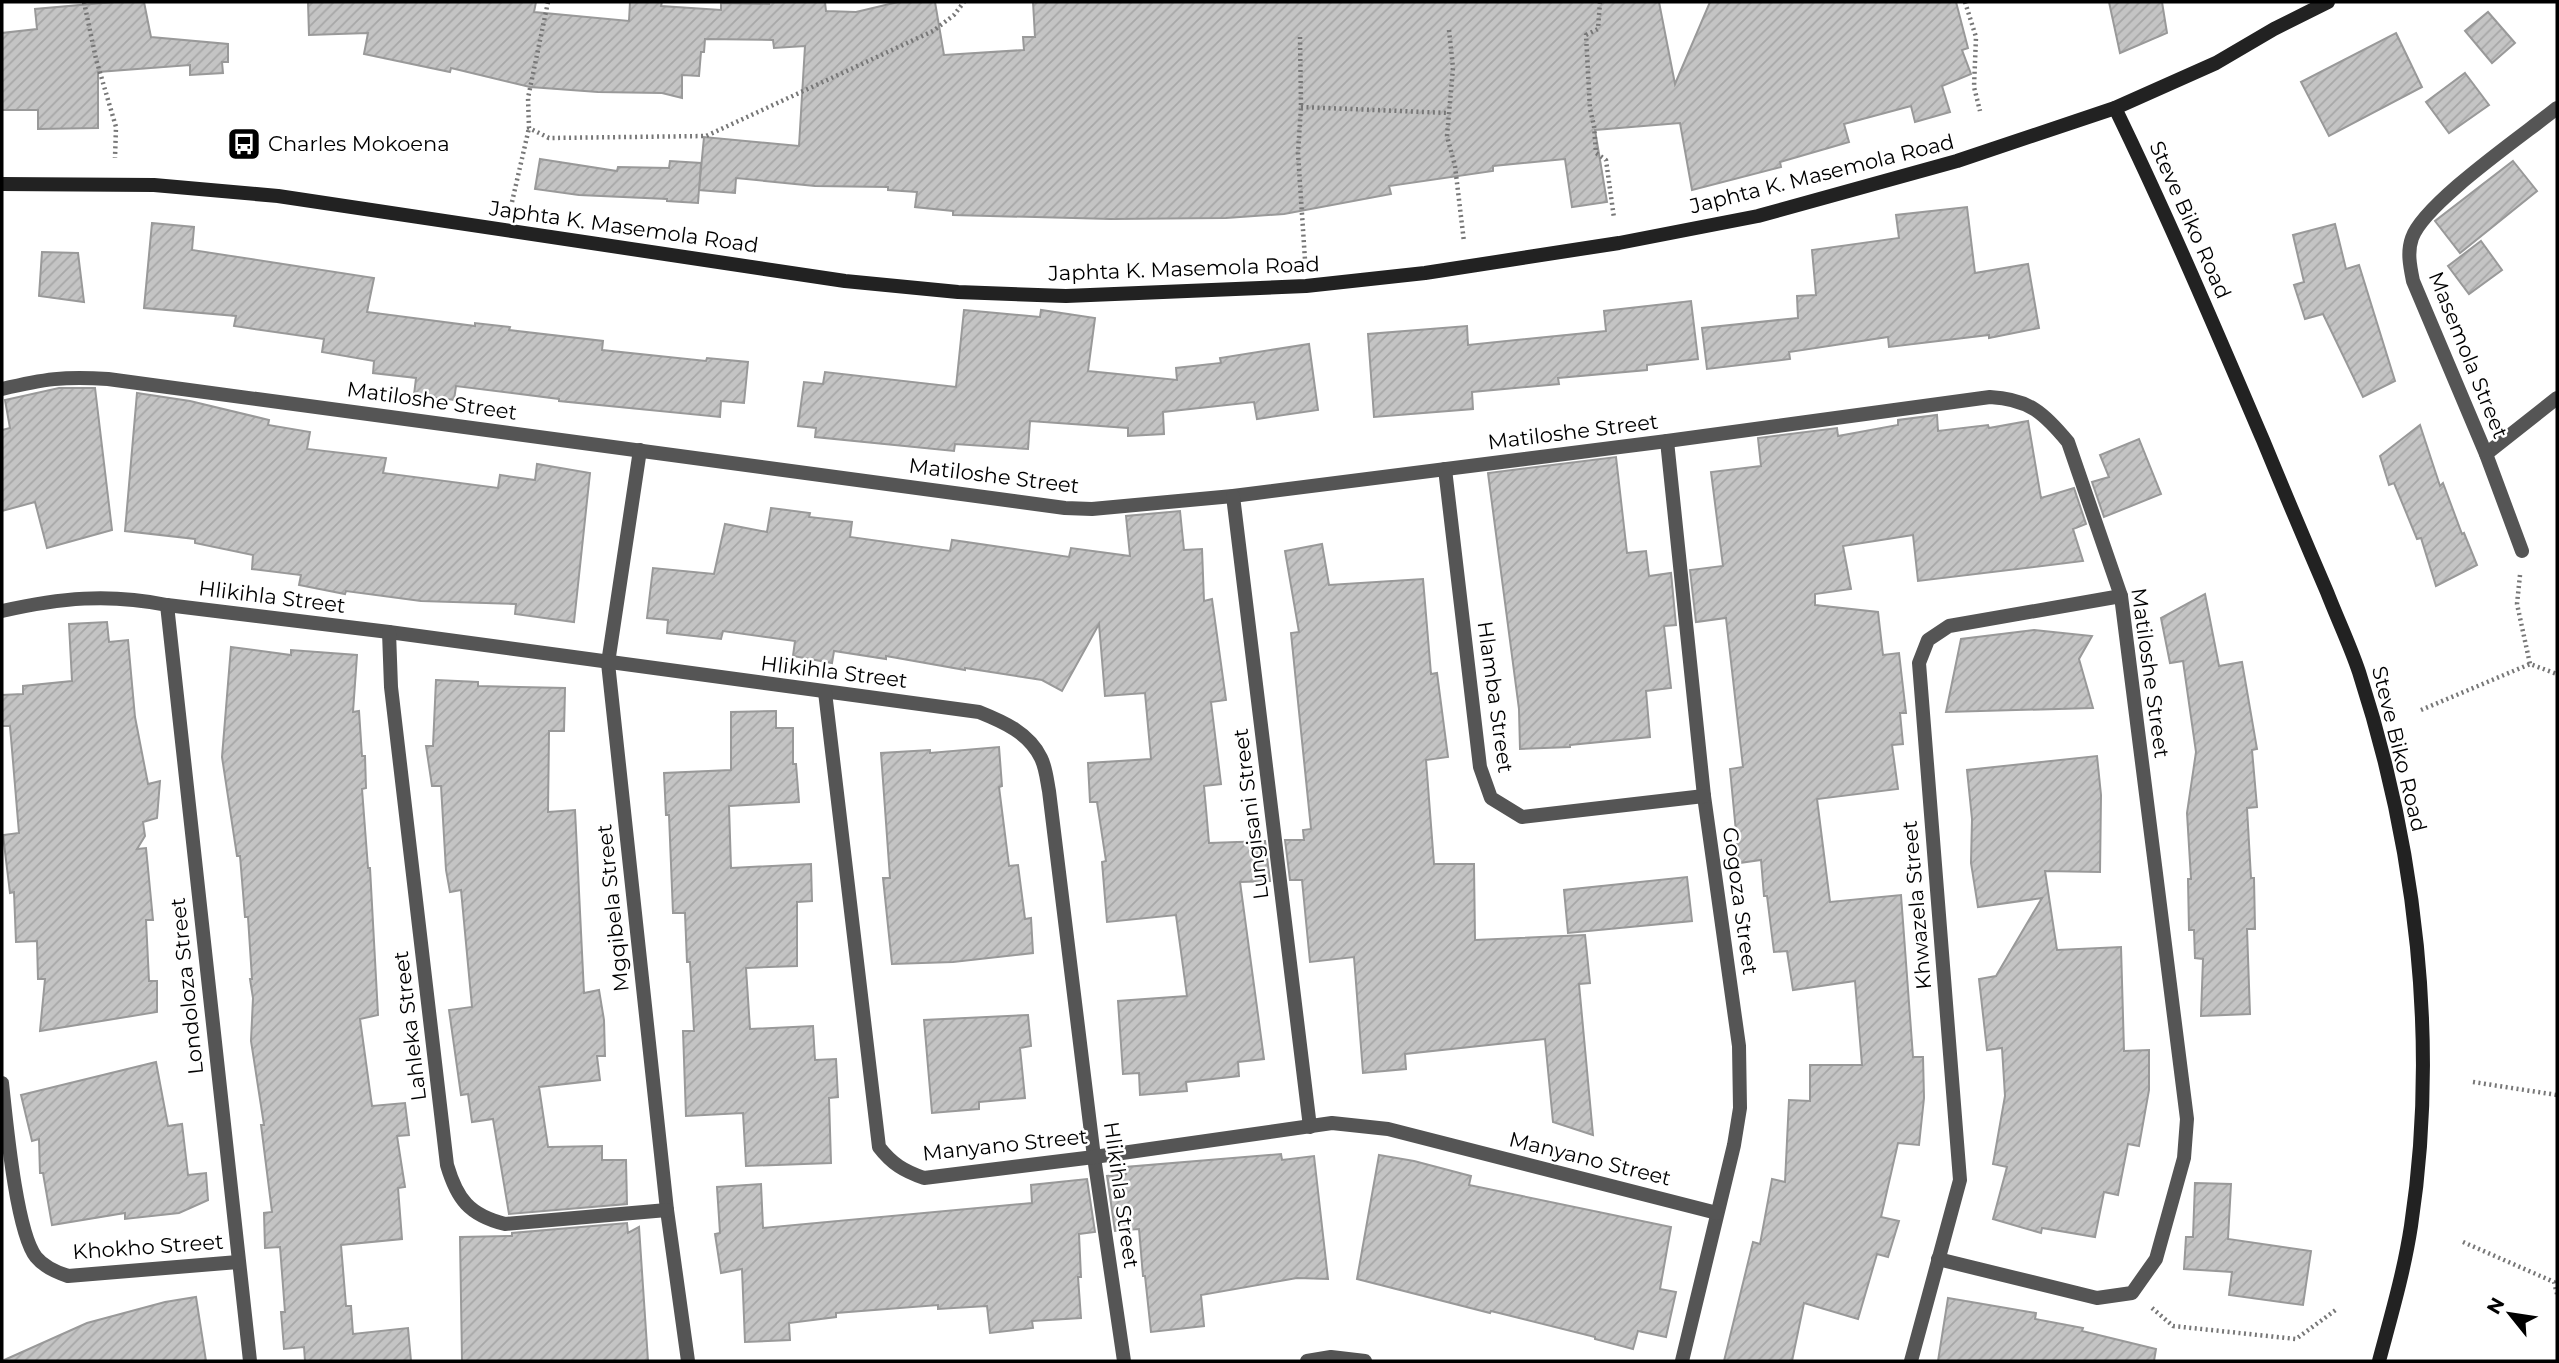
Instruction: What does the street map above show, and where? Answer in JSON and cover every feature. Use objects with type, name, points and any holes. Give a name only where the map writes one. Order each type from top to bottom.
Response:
[{"type":"main road","name":"Japhta K. Masemola Road","points":[[2,184],[154,185],[278,196],[845,281],[992,295],[1140,294],[1306,286],[1467,267],[1619,243],[1758,216],[1958,161],[2045,134],[2115,107],[2216,63],[2274,29],[2328,2]]},
{"type":"main road","name":"Steve Biko Road","points":[[2115,107],[2163,205],[2358,667],[2392,790],[2411,897],[2422,1071],[2418,1158],[2411,1223],[2404,1265],[2379,1361]]},
{"type":"street","name":"Masemola Street","points":[[2522,551],[2486,454],[2413,281],[2409,258],[2412,237],[2424,218],[2441,200],[2557,108]]},
{"type":"street","name":"Matiloshe Street","points":[[2,389],[43,379],[70,377],[108,380],[1065,508],[1092,509],[1233,496],[1990,397],[2010,398],[2028,404],[2050,421],[2068,442],[2121,596],[2187,1119],[2185,1158],[2155,1259],[2132,1293]]},
{"type":"street","points":[[2486,454],[2557,398]]},
{"type":"street","name":"Gogoza Street","points":[[1667,441],[1704,796],[1739,1046],[1741,1082],[1734,1145],[1682,1361]]},
{"type":"street","name":"Mgqibela Street","points":[[640,450],[608,663],[667,1210],[688,1361]]},
{"type":"street","name":"Hlamba Street","points":[[1445,468],[1480,767],[1492,798],[1522,817],[1704,796]]},
{"type":"street","name":"Lungisani Street","points":[[1233,496],[1310,1127]]},
{"type":"street","name":"Khwazela Street","points":[[1911,1361],[1960,1180],[1919,663],[1928,640],[1949,626],[2121,596]]},
{"type":"street","name":"Hlikihla Street","points":[[2,611],[51,600],[133,598],[167,605],[389,632],[979,712],[1009,724],[1026,737],[1041,758],[1049,791],[1094,1157],[1124,1361]]},
{"type":"street","name":"Londoloza Street","points":[[167,605],[250,1361]]},
{"type":"street","name":"Lahleka Street","points":[[389,632],[391,687],[447,1165],[455,1191],[474,1212],[488,1220],[505,1224],[667,1210]]},
{"type":"street","name":"Manyano Street","points":[[825,692],[879,1147],[901,1170],[924,1178],[1332,1123],[1388,1129],[1717,1213]]},
{"type":"street","name":"Khokho Street","points":[[2,1083],[5,1134],[26,1241],[37,1259],[48,1268],[68,1276],[238,1262]]},
{"type":"street","points":[[1938,1259],[2097,1298],[2132,1293]]},
{"type":"street","points":[[1307,1361],[1331,1357],[1365,1361]]},
{"type":"path","points":[[84,2],[96,59],[116,127],[115,184]]},
{"type":"path","points":[[504,231],[530,128],[528,98],[548,2]]},
{"type":"path","points":[[530,128],[549,138],[706,136],[933,31],[954,15],[964,2]]},
{"type":"path","points":[[1600,2],[1598,29],[1586,35],[1590,109],[1595,153],[1606,160],[1609,194],[1619,243]]},
{"type":"path","points":[[1965,2],[1976,37],[1974,87],[1980,111]]},
{"type":"path","points":[[1449,30],[1453,68],[1447,135],[1455,166],[1467,267]]},
{"type":"path","points":[[1300,37],[1301,107],[1298,153],[1306,286]]},
{"type":"path","points":[[1301,107],[1449,113]]},
{"type":"path","points":[[2522,551],[2517,604],[2529,664]]},
{"type":"path","points":[[2421,710],[2529,664],[2557,674]]},
{"type":"path","points":[[2473,1082],[2557,1095]]},
{"type":"path","points":[[2463,1242],[2554,1282],[2557,1294]]},
{"type":"path","points":[[2132,1293],[2174,1326],[2296,1339],[2337,1309]]},
{"type":"building","points":[[144,2],[151,37],[228,44],[228,62],[222,62],[223,73],[190,75],[190,65],[98,72],[98,128],[38,129],[38,110],[2,110],[2,33],[37,29],[35,9]]},
{"type":"building","points":[[308,2],[536,2],[534,12],[629,21],[630,2],[662,2],[661,6],[721,10],[721,3],[825,2],[826,11],[856,12],[898,2],[935,2],[944,55],[1024,50],[1023,37],[1035,37],[1033,2],[1659,2],[1675,84],[1710,2],[1956,2],[1968,48],[1962,50],[1971,74],[1942,86],[1950,112],[1915,122],[1911,106],[1844,124],[1849,142],[1780,162],[1781,167],[1692,190],[1680,123],[1595,130],[1607,202],[1572,207],[1565,159],[1493,166],[1493,171],[1389,186],[1391,194],[1284,214],[1226,218],[1111,219],[953,215],[953,211],[915,207],[917,192],[888,190],[888,187],[815,186],[736,178],[735,193],[699,190],[704,137],[799,146],[805,46],[774,48],[773,40],[705,39],[699,76],[682,75],[682,98],[662,93],[530,87],[451,68],[450,72],[364,54],[368,33],[309,35]]},
{"type":"building","points":[[2109,2],[2162,2],[2167,33],[2120,53]]},
{"type":"building","points":[[2488,12],[2515,43],[2492,63],[2465,31]]},
{"type":"building","points":[[2396,33],[2422,87],[2329,136],[2301,82]]},
{"type":"building","points":[[2465,73],[2489,105],[2449,133],[2426,102]]},
{"type":"building","points":[[540,159],[617,171],[618,167],[669,168],[670,161],[701,163],[698,203],[579,195],[535,189]]},
{"type":"building","points":[[2513,161],[2537,191],[2460,253],[2435,221]]},
{"type":"building","points":[[1967,207],[1975,273],[2028,264],[2039,328],[1989,338],[1989,335],[1889,347],[1888,337],[1789,352],[1790,359],[1707,369],[1702,328],[1798,318],[1797,296],[1816,295],[1812,250],[1899,238],[1896,215]]},
{"type":"building","points":[[152,223],[194,227],[192,250],[374,278],[367,312],[475,326],[475,323],[510,327],[509,330],[603,341],[602,350],[706,361],[707,358],[748,362],[744,403],[721,401],[720,417],[559,401],[456,386],[454,400],[414,395],[416,378],[373,373],[374,361],[322,352],[324,339],[234,326],[236,316],[144,308]]},
{"type":"building","points":[[2335,224],[2346,269],[2359,265],[2395,381],[2363,397],[2323,314],[2305,319],[2294,285],[2304,282],[2293,235]]},
{"type":"building","points":[[2481,241],[2502,270],[2469,294],[2448,266]]},
{"type":"building","points":[[42,252],[78,253],[84,302],[39,296]]},
{"type":"building","points":[[1691,301],[1698,359],[1647,365],[1647,370],[1558,378],[1559,384],[1472,392],[1473,409],[1374,417],[1368,334],[1467,326],[1468,345],[1606,331],[1604,311]]},
{"type":"building","points":[[964,310],[1040,317],[1041,310],[1095,318],[1088,371],[1177,380],[1176,368],[1221,363],[1220,358],[1309,344],[1318,410],[1257,419],[1254,402],[1163,412],[1164,434],[1128,436],[1128,428],[1030,421],[1028,449],[955,444],[954,451],[815,437],[816,428],[798,426],[804,382],[823,384],[825,372],[956,387]]},
{"type":"building","points":[[59,388],[95,388],[112,530],[47,548],[35,502],[2,511],[2,430],[10,428],[5,400]]},
{"type":"building","points":[[137,393],[190,401],[269,420],[268,425],[310,432],[307,449],[386,458],[383,473],[498,488],[500,475],[535,480],[537,464],[590,473],[574,622],[515,614],[516,604],[421,601],[346,591],[345,594],[299,585],[301,575],[252,569],[253,555],[195,543],[195,539],[125,531]]},
{"type":"building","points":[[1937,415],[1938,431],[1988,425],[1989,428],[2028,421],[2041,498],[2074,488],[2086,524],[2073,529],[2083,561],[1918,581],[1913,535],[1843,546],[1851,589],[1815,594],[1815,605],[1878,612],[1883,655],[1899,653],[1906,713],[1900,713],[1903,744],[1892,745],[1898,789],[1817,799],[1830,902],[1901,895],[1913,1057],[1923,1057],[1924,1098],[1919,1145],[1898,1143],[1881,1217],[1899,1221],[1888,1257],[1877,1254],[1858,1319],[1804,1303],[1792,1361],[1724,1361],[1753,1242],[1760,1244],[1772,1179],[1785,1182],[1789,1100],[1810,1101],[1810,1065],[1862,1065],[1855,981],[1793,990],[1787,951],[1774,952],[1761,860],[1739,863],[1730,769],[1743,767],[1726,618],[1696,622],[1690,570],[1723,566],[1711,472],[1761,466],[1758,438],[1837,428],[1838,436],[1898,425],[1898,420]]},
{"type":"building","points":[[2420,425],[2440,486],[2443,483],[2477,565],[2436,586],[2421,538],[2417,539],[2394,483],[2389,485],[2380,456]]},
{"type":"building","points":[[2139,439],[2161,494],[2104,517],[2092,482],[2109,477],[2100,455]]},
{"type":"building","points":[[1616,457],[1627,553],[1646,551],[1649,576],[1671,573],[1676,625],[1664,626],[1671,688],[1646,691],[1650,737],[1570,747],[1520,749],[1519,709],[1488,473]]},
{"type":"building","points":[[771,508],[810,513],[809,517],[852,522],[850,537],[950,551],[952,540],[1069,557],[1071,548],[1130,556],[1126,516],[1180,511],[1184,550],[1202,549],[1204,601],[1212,599],[1226,700],[1211,702],[1221,784],[1204,786],[1209,843],[1265,841],[1270,881],[1240,882],[1264,1059],[1238,1062],[1239,1076],[1186,1082],[1187,1091],[1140,1095],[1139,1073],[1123,1074],[1118,1001],[1187,996],[1176,915],[1107,922],[1102,862],[1106,861],[1097,802],[1090,802],[1088,763],[1151,759],[1145,693],[1105,696],[1099,624],[1062,691],[1042,680],[886,656],[886,659],[834,651],[832,663],[793,656],[795,641],[723,631],[721,639],[667,633],[668,620],[647,618],[653,568],[714,574],[725,524],[767,532]]},
{"type":"building","points":[[1322,544],[1329,585],[1423,579],[1431,674],[1437,673],[1448,757],[1426,760],[1434,864],[1474,864],[1475,940],[1585,935],[1590,983],[1579,984],[1593,1135],[1553,1122],[1545,1039],[1405,1054],[1406,1069],[1363,1073],[1354,957],[1310,962],[1302,880],[1290,880],[1285,840],[1304,840],[1303,830],[1311,829],[1291,633],[1299,632],[1285,551]]},
{"type":"building","points":[[2205,594],[2219,666],[2242,662],[2257,749],[2252,750],[2257,807],[2247,808],[2251,878],[2254,878],[2255,929],[2247,929],[2250,1014],[2201,1016],[2203,959],[2195,958],[2194,930],[2189,930],[2188,879],[2191,879],[2187,813],[2196,752],[2183,661],[2170,663],[2161,618]]},
{"type":"building","points":[[107,622],[109,642],[128,640],[135,717],[148,784],[160,781],[157,818],[143,822],[145,836],[137,849],[146,848],[153,920],[146,920],[149,981],[157,981],[157,1012],[40,1031],[45,979],[38,979],[37,941],[16,942],[14,892],[10,893],[3,835],[19,833],[10,726],[2,726],[2,695],[23,694],[23,686],[72,681],[69,624]]},
{"type":"building","points":[[2034,630],[2092,636],[2079,659],[2093,708],[1946,712],[1961,639]]},
{"type":"building","points":[[231,647],[291,655],[291,650],[357,655],[353,712],[359,711],[362,756],[365,756],[366,788],[362,789],[370,868],[378,1015],[360,1019],[372,1106],[405,1103],[409,1135],[397,1136],[405,1187],[398,1188],[402,1239],[341,1245],[346,1306],[351,1306],[353,1334],[408,1328],[411,1361],[305,1361],[304,1347],[284,1349],[281,1312],[285,1312],[280,1247],[265,1248],[264,1213],[272,1212],[261,1125],[264,1125],[251,1041],[253,998],[248,917],[245,917],[240,856],[237,856],[222,757]]},
{"type":"building","points":[[436,680],[478,682],[478,686],[565,688],[564,731],[549,731],[548,812],[575,810],[584,993],[599,990],[604,1020],[605,1056],[597,1056],[600,1080],[539,1087],[548,1147],[602,1146],[602,1160],[626,1160],[627,1204],[509,1214],[493,1119],[472,1122],[468,1094],[461,1095],[449,1010],[472,1007],[461,890],[450,892],[446,870],[441,786],[432,786],[426,746],[433,746]]},
{"type":"building","points":[[776,711],[776,728],[793,728],[793,764],[796,764],[799,802],[729,806],[731,868],[811,864],[812,901],[797,902],[797,966],[746,968],[750,1029],[813,1026],[815,1060],[836,1059],[838,1097],[829,1098],[831,1163],[746,1166],[743,1113],[686,1116],[683,1031],[694,1031],[690,962],[687,962],[685,913],[673,913],[669,815],[666,815],[664,773],[731,770],[731,712]]},
{"type":"building","points":[[999,747],[1002,786],[999,787],[1009,866],[1018,865],[1025,919],[1031,918],[1033,953],[953,962],[892,964],[883,878],[890,878],[881,753],[930,750],[930,753]]},
{"type":"building","points":[[2097,756],[2101,795],[2100,872],[2045,871],[2057,950],[2121,947],[2124,1051],[2149,1050],[2149,1090],[2139,1146],[2128,1144],[2118,1195],[2104,1192],[2095,1237],[2042,1228],[2041,1233],[1993,1219],[2007,1167],[1993,1164],[2005,1096],[2002,1048],[1987,1050],[1979,979],[1996,976],[2042,898],[1978,907],[1971,863],[1972,819],[1967,770]]},
{"type":"building","points":[[1687,877],[1692,921],[1568,933],[1564,890]]},
{"type":"building","points":[[1028,1015],[1031,1046],[1020,1048],[1025,1098],[979,1102],[979,1109],[932,1113],[924,1020]]},
{"type":"building","points":[[156,1062],[168,1126],[182,1124],[188,1175],[206,1173],[208,1200],[179,1213],[125,1219],[125,1213],[52,1225],[43,1173],[40,1173],[39,1139],[32,1141],[21,1095]]},
{"type":"building","points":[[1281,1154],[1282,1160],[1314,1156],[1328,1279],[1297,1278],[1201,1295],[1204,1326],[1151,1332],[1139,1229],[1115,1231],[1107,1176],[1126,1174],[1125,1167]]},
{"type":"building","points":[[1379,1155],[1471,1176],[1469,1185],[1671,1227],[1660,1289],[1676,1292],[1666,1337],[1638,1331],[1633,1349],[1595,1337],[1357,1279]]},
{"type":"building","points":[[1087,1179],[1095,1232],[1079,1234],[1081,1318],[1032,1321],[1033,1328],[990,1333],[987,1306],[938,1309],[938,1305],[836,1313],[836,1317],[789,1323],[790,1340],[745,1342],[742,1269],[721,1273],[715,1234],[720,1233],[717,1187],[761,1184],[763,1228],[1032,1203],[1031,1185]]},
{"type":"building","points":[[2195,1183],[2231,1184],[2228,1239],[2311,1251],[2303,1305],[2229,1295],[2232,1272],[2184,1269],[2186,1237],[2193,1237]]},
{"type":"building","points":[[627,1223],[628,1233],[639,1227],[648,1361],[462,1361],[460,1237],[512,1236],[512,1233]]},
{"type":"building","points":[[196,1297],[206,1361],[2,1361],[87,1323],[165,1302]]},
{"type":"building","points":[[1948,1298],[2036,1313],[2035,1319],[2083,1328],[2082,1331],[2156,1349],[2154,1361],[1938,1361]]},
{"type":"place","name":"Charles Mokoena","points":[[244,144]]}]
